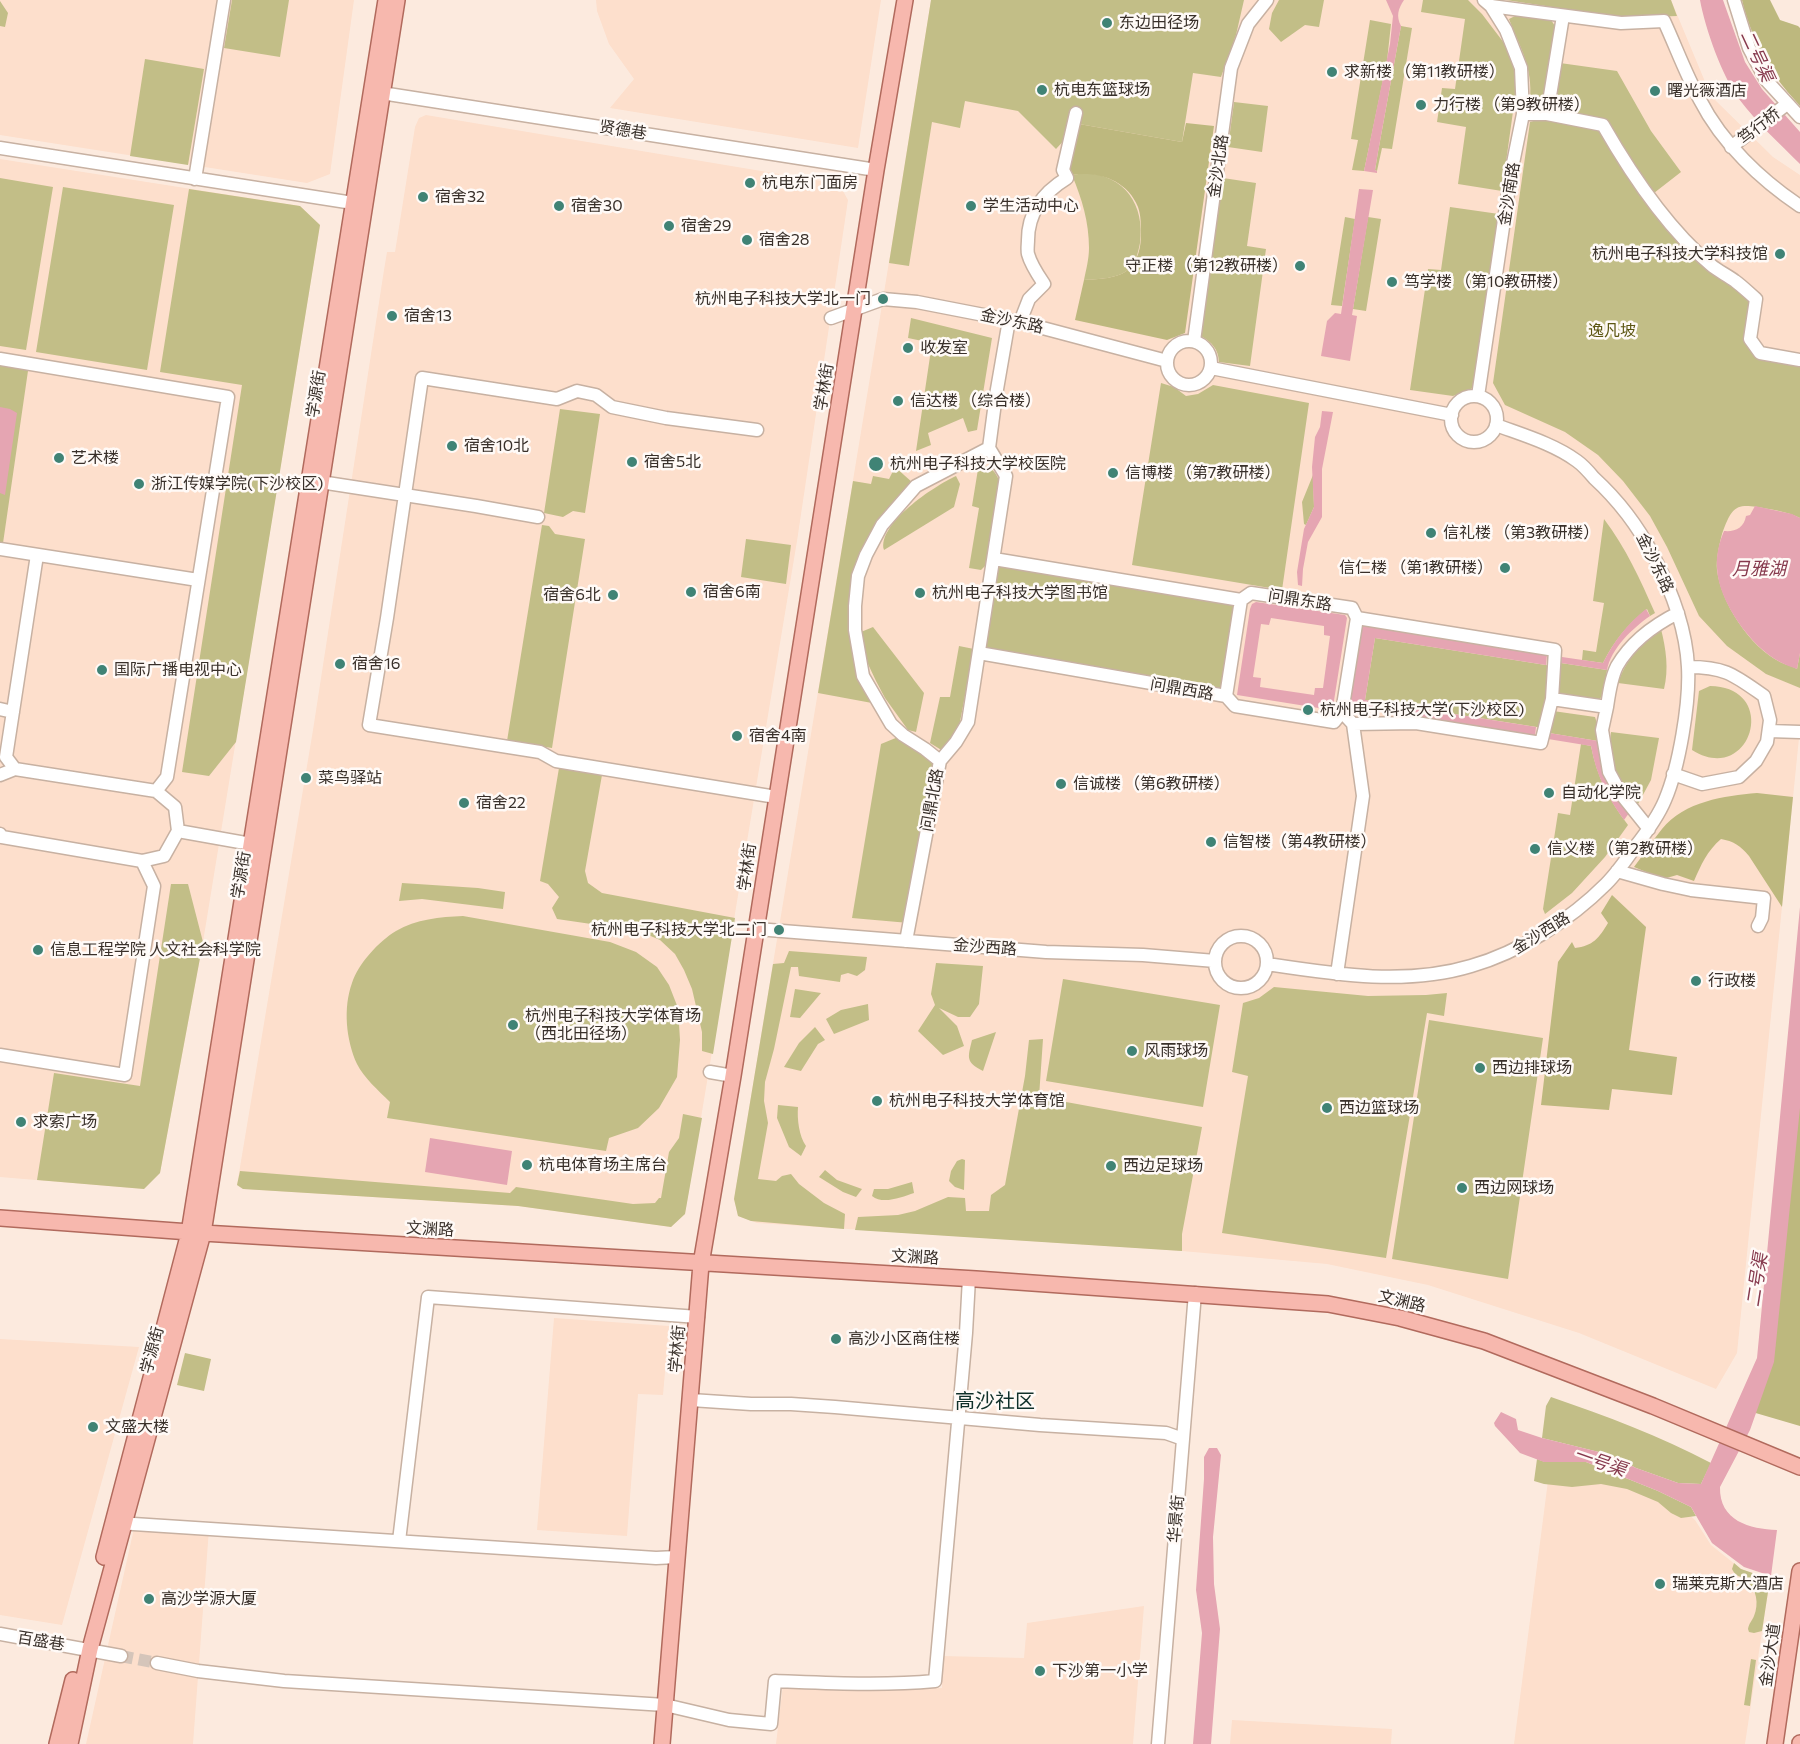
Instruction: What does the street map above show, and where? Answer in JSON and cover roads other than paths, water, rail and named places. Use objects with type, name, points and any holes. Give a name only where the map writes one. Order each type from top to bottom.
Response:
[{"type":"main road","name":"学源街","points":[[57,1744],[86,1649],[196,1233],[376,92],[386,0]]},
{"type":"main road","name":"学源街","points":[[196,1233],[251,844],[315,481],[353,203],[397,0]]},
{"type":"main road","name":"学林街","points":[[662,1744],[701,1264],[734,1076],[776,796],[905,0]]},
{"type":"main road","name":"文渊路","points":[[0,1218],[196,1233],[969,1278],[1328,1304],[1400,1317],[1484,1341],[1612,1390],[1800,1467]]},
{"type":"main road","name":"金沙大道","points":[[1775,1744],[1800,1571]]},
{"type":"main road","name":"学源街","points":[[70,1744],[86,1649]]},
{"type":"street","points":[[195,179],[224,0]]},
{"type":"street","name":"金沙北路","points":[[1194,341],[1231,68],[1248,24],[1267,0]]},
{"type":"street","points":[[1734,0],[1749,48],[1766,80],[1785,105],[1800,117]]},
{"type":"street","points":[[1488,3],[1621,23],[1664,21],[1700,102],[1731,147],[1778,192],[1800,206]]},
{"type":"street","name":"金沙南路","points":[[1478,396],[1511,173],[1523,114],[1521,68],[1506,30],[1488,3]]},
{"type":"street","points":[[1547,114],[1563,16]]},
{"type":"street","name":"贤德巷","points":[[376,92],[876,170]]},
{"type":"street","name":"笃行桥","points":[[1731,147],[1785,105]]},
{"type":"street","points":[[940,761],[956,742],[968,722],[994,559],[1006,476],[989,448],[996,395],[1014,321],[1029,299],[1044,284],[1033,267],[1028,253],[1028,233],[1032,216],[1044,195],[1067,178],[1063,170],[1076,113]]},
{"type":"street","points":[[1523,114],[1547,114],[1603,125],[1626,164],[1689,244],[1713,266],[1756,298],[1750,339],[1760,353],[1800,360]]},
{"type":"street","points":[[0,148],[353,203]]},
{"type":"street","name":"金沙东路","points":[[831,318],[883,299],[917,302],[1014,321],[1167,361]]},
{"type":"street","points":[[1187,340],[1194,341],[1207,349],[1211,356],[1211,368],[1207,378],[1187,386],[1174,380],[1170,375],[1167,361],[1173,348],[1179,343],[1187,340]]},
{"type":"street","points":[[0,359],[228,397],[167,777],[156,791]]},
{"type":"street","points":[[1211,368],[1452,415]]},
{"type":"street","points":[[757,430],[666,418],[612,407],[596,395],[577,391],[557,399],[422,378],[369,725],[540,752],[556,761],[776,796]]},
{"type":"street","points":[[1478,396],[1485,399],[1495,410],[1496,425],[1488,437],[1474,442],[1456,432],[1452,425],[1452,415],[1457,404],[1463,399],[1478,396]]},
{"type":"street","name":"金沙东路","points":[[1496,425],[1542,442],[1577,461],[1611,493],[1641,533],[1664,576],[1684,635],[1688,667],[1685,718],[1673,774]]},
{"type":"street","name":"问鼎北路","points":[[906,941],[940,761],[891,724],[863,676],[855,630],[858,576],[882,525],[916,486],[989,448]]},
{"type":"street","points":[[315,481],[538,517]]},
{"type":"street","points":[[0,549],[198,580]]},
{"type":"street","points":[[15,769],[6,757],[37,555]]},
{"type":"street","name":"问鼎东路","points":[[994,559],[1241,600],[1251,593],[1352,608],[1357,618],[1555,650],[1552,699]]},
{"type":"street","points":[[1226,696],[1241,600]]},
{"type":"street","points":[[1649,829],[1621,794],[1610,772],[1602,730],[1611,682],[1617,666],[1636,640],[1662,621],[1678,613]]},
{"type":"street","points":[[1337,974],[1363,796],[1353,724],[1342,712],[1357,618]]},
{"type":"street","name":"问鼎西路","points":[[979,653],[1226,696],[1234,706],[1334,722],[1342,712]]},
{"type":"street","points":[[1673,774],[1702,784],[1739,777],[1756,761],[1767,742],[1769,731],[1770,720],[1764,696],[1734,675],[1710,667],[1688,667]]},
{"type":"street","points":[[1353,724],[1416,723],[1541,742],[1552,699],[1607,707]]},
{"type":"street","points":[[0,709],[13,712]]},
{"type":"street","points":[[1769,731],[1800,732]]},
{"type":"street","points":[[0,775],[15,769],[156,791],[175,807],[178,831],[164,856],[142,861],[1,837]]},
{"type":"street","name":"金沙西路","points":[[1267,964],[1337,974],[1427,976],[1470,967],[1510,952],[1576,910],[1607,884],[1649,829],[1665,801],[1673,774]]},
{"type":"street","points":[[178,831],[251,844]]},
{"type":"street","points":[[0,1055],[125,1075],[154,886],[142,861]]},
{"type":"street","points":[[1617,871],[1672,886],[1764,898],[1762,918],[1758,926]]},
{"type":"street","name":"金沙西路","points":[[757,929],[1046,952],[1143,955],[1215,961]]},
{"type":"street","points":[[1240,936],[1248,937],[1260,944],[1267,964],[1262,978],[1249,987],[1241,989],[1222,981],[1215,968],[1215,961],[1219,948],[1224,942],[1240,936]]},
{"type":"street","points":[[710,1072],[734,1076]]},
{"type":"street","points":[[157,1663],[198,1671],[284,1681],[665,1705],[729,1720],[771,1724],[776,1681],[858,1685],[935,1681],[969,1278]]},
{"type":"street","name":"华景街","points":[[1158,1744],[1195,1293]]},
{"type":"street","points":[[399,1541],[428,1297],[698,1317]]},
{"type":"street","points":[[691,1400],[791,1404],[1166,1433],[1183,1439]]},
{"type":"street","points":[[118,1523],[677,1557]]},
{"type":"street","name":"百盛巷","points":[[0,1634],[121,1656]]},
{"type":"water","points":[[1386,0],[1404,0],[1398,13],[1401,26],[1375,170],[1377,173],[1364,171],[1390,44],[1393,16]]},
{"type":"water","points":[[1700,0],[1723,0],[1745,62],[1762,89],[1800,132],[1800,164],[1753,116],[1726,78],[1706,24]]},
{"type":"water","points":[[1359,189],[1373,190],[1352,315],[1357,316],[1350,361],[1321,356],[1327,321],[1335,313],[1341,314]]},
{"type":"water","points":[[0,407],[17,413],[5,495],[0,493]]},
{"type":"water","points":[[1322,411],[1333,412],[1322,469],[1322,517],[1308,542],[1302,586],[1298,585],[1297,572],[1304,529],[1314,507],[1312,467],[1315,437],[1320,427]]},
{"type":"water","name":"月雅湖","points":[[1755,506],[1792,514],[1800,518],[1800,653],[1797,669],[1782,663],[1758,646],[1738,622],[1723,594],[1719,581],[1717,558],[1724,531],[1732,531],[1741,526]]},
{"type":"water","points":[[1256,602],[1345,615],[1347,618],[1331,710],[1237,695],[1252,604]],"holes":[[[1271,618],[1324,626],[1324,635],[1330,636],[1323,688],[1315,688],[1314,695],[1260,687],[1261,678],[1253,677],[1261,624],[1269,625]]]},
{"type":"water","points":[[1646,609],[1650,616],[1618,646],[1607,670],[1561,663],[1562,657],[1603,663],[1622,633]]},
{"type":"water","points":[[1360,624],[1547,654],[1546,665],[1375,638],[1365,700],[1536,727],[1535,736],[1347,706]]},
{"type":"water","points":[[1549,733],[1598,741],[1629,813],[1624,820],[1603,785],[1591,746],[1548,739]]},
{"type":"water","name":"一号渠","points":[[1800,907],[1800,1108],[1774,1362],[1750,1430],[1720,1487],[1721,1499],[1730,1515],[1747,1525],[1777,1530],[1771,1576],[1744,1567],[1712,1543],[1691,1507],[1586,1462],[1544,1462],[1520,1453],[1494,1423],[1501,1412],[1516,1419],[1518,1430],[1611,1455],[1636,1468],[1678,1483],[1701,1484],[1757,1358]]},
{"type":"water","points":[[430,1138],[512,1151],[507,1185],[425,1172]]},
{"type":"water","points":[[1209,1448],[1217,1448],[1221,1455],[1213,1537],[1214,1584],[1220,1629],[1211,1744],[1193,1744],[1202,1633],[1196,1590],[1204,1457]]},
{"type":"tunnel","points":[[121,1656],[157,1663]]},
{"type":"place","name":"东边田径场","points":[[1107,23]]},
{"type":"place","name":"求新楼 （第11教研楼）","points":[[1332,72]]},
{"type":"place","name":"杭电东篮球场","points":[[1042,90]]},
{"type":"place","name":"曙光薇酒店","points":[[1655,91]]},
{"type":"place","name":"力行楼 （第9教研楼）","points":[[1421,105]]},
{"type":"place","name":"杭电东门面房","points":[[750,183]]},
{"type":"place","name":"宿舍32","points":[[423,197]]},
{"type":"place","name":"宿舍30","points":[[559,206]]},
{"type":"place","name":"学生活动中心","points":[[971,206]]},
{"type":"place","name":"宿舍29","points":[[669,226]]},
{"type":"place","name":"宿舍28","points":[[747,240]]},
{"type":"place","name":"杭州电子科技大学科技馆","points":[[1780,254]]},
{"type":"place","name":"守正楼 （第12教研楼）","points":[[1300,266]]},
{"type":"place","name":"笃学楼 （第10教研楼）","points":[[1392,282]]},
{"type":"place","name":"杭州电子科技大学北一门","points":[[883,299]]},
{"type":"place","name":"宿舍13","points":[[392,316]]},
{"type":"place","name":"收发室","points":[[908,348]]},
{"type":"place","name":"信达楼 （综合楼）","points":[[898,401]]},
{"type":"place","name":"宿舍10北","points":[[452,446]]},
{"type":"place","name":"艺术楼","points":[[59,458]]},
{"type":"place","name":"宿舍5北","points":[[632,462]]},
{"type":"place","name":"杭州电子科技大学校医院","points":[[876,464]]},
{"type":"place","name":"信博楼 （第7教研楼）","points":[[1113,473]]},
{"type":"place","name":"浙江传媒学院(下沙校区)","points":[[139,484]]},
{"type":"place","name":"信礼楼 （第3教研楼）","points":[[1431,533]]},
{"type":"place","name":"信仁楼 （第1教研楼）","points":[[1505,568]]},
{"type":"place","name":"宿舍6南","points":[[691,592]]},
{"type":"place","name":"杭州电子科技大学图书馆","points":[[920,593]]},
{"type":"place","name":"宿舍6北","points":[[613,595]]},
{"type":"place","name":"宿舍16","points":[[340,664]]},
{"type":"place","name":"国际广播电视中心","points":[[102,670]]},
{"type":"place","name":"杭州电子科技大学(下沙校区)","points":[[1308,710]]},
{"type":"place","name":"宿舍4南","points":[[737,736]]},
{"type":"place","name":"菜鸟驿站","points":[[306,778]]},
{"type":"place","name":"信诚楼 （第6教研楼）","points":[[1061,784]]},
{"type":"place","name":"自动化学院","points":[[1549,793]]},
{"type":"place","name":"宿舍22","points":[[464,803]]},
{"type":"place","name":"信智楼（第4教研楼）","points":[[1211,842]]},
{"type":"place","name":"信义楼 （第2教研楼）","points":[[1535,849]]},
{"type":"place","name":"杭州电子科技大学北二门","points":[[779,930]]},
{"type":"place","name":"信息工程学院 人文社会科学院","points":[[38,950]]},
{"type":"place","name":"行政楼","points":[[1696,981]]},
{"type":"place","name":"杭州电子科技大学体育场 （西北田径场）","points":[[513,1025]]},
{"type":"place","name":"风雨球场","points":[[1132,1051]]},
{"type":"place","name":"西边排球场","points":[[1480,1068]]},
{"type":"place","name":"杭州电子科技大学体育馆","points":[[877,1101]]},
{"type":"place","name":"西边篮球场","points":[[1327,1108]]},
{"type":"place","name":"求索广场","points":[[21,1122]]},
{"type":"place","name":"杭电体育场主席台","points":[[527,1165]]},
{"type":"place","name":"西边足球场","points":[[1111,1166]]},
{"type":"place","name":"西边网球场","points":[[1462,1188]]},
{"type":"place","name":"高沙小区商住楼","points":[[836,1339]]},
{"type":"place","name":"文盛大楼","points":[[93,1427]]},
{"type":"place","name":"瑞莱克斯大酒店","points":[[1660,1584]]},
{"type":"place","name":"高沙学源大厦","points":[[149,1599]]},
{"type":"place","name":"下沙第一小学","points":[[1040,1671]]},
{"type":"district","name":"高沙社区","points":[[995,1401]]},
{"type":"water label","name":"二号渠","points":[[1757,56]]},
{"type":"water label","name":"二号渠","points":[[1757,1280]]},
{"type":"park label","name":"逸凡坡","points":[[1612,331]]}]
